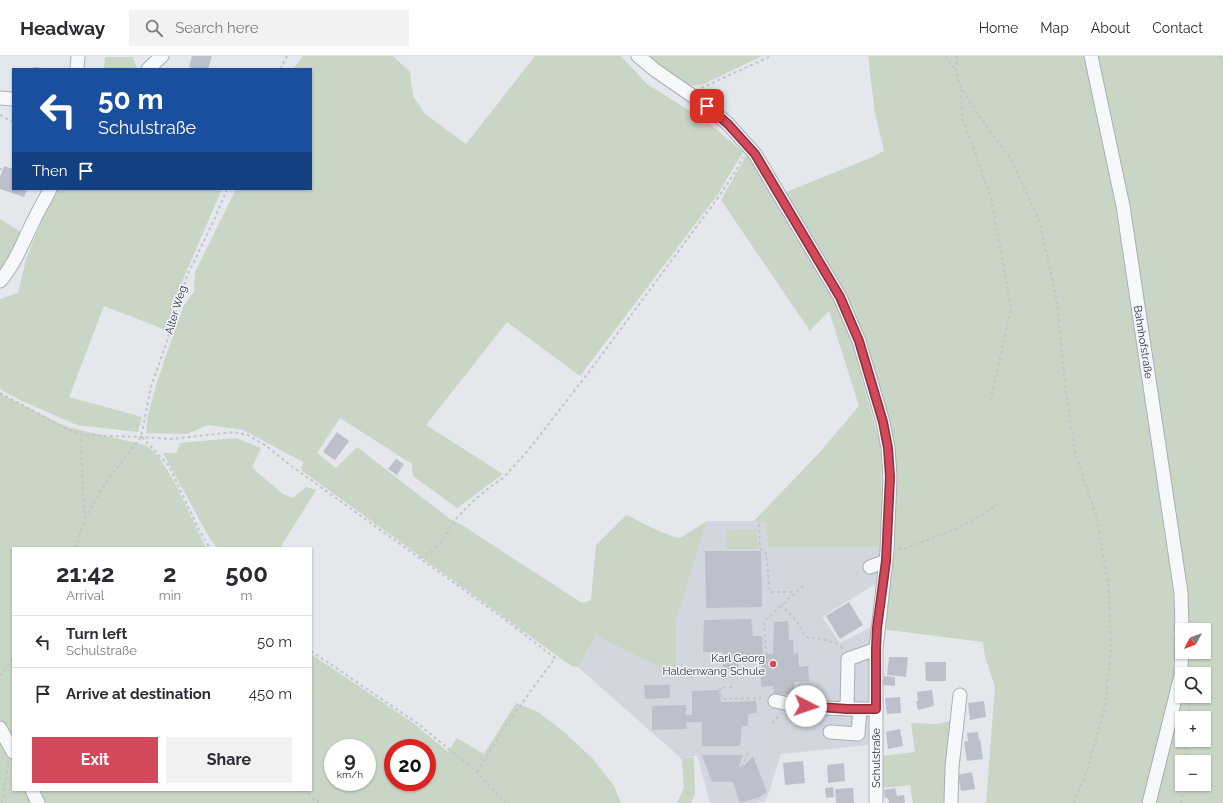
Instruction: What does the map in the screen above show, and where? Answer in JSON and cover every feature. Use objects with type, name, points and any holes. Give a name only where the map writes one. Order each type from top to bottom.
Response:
[{"type":"street","points":[[77,68],[78,56]]},
{"type":"street","points":[[149,68],[162,56]]},
{"type":"street","name":"Schulstraße","points":[[638,56],[655,70],[707,106],[728,124],[755,154],[840,297],[859,341],[883,422],[888,448],[890,477],[887,556],[877,628],[876,649],[876,803]]},
{"type":"street","name":"Bahnhofstraße","points":[[1091,56],[1122,206],[1181,593],[1182,623]]},
{"type":"street","points":[[0,98],[12,99]]},
{"type":"street","points":[[0,281],[18,254],[49,190]]},
{"type":"street","points":[[870,567],[887,556]]},
{"type":"street","points":[[830,732],[858,734],[848,659],[876,649]]},
{"type":"street","points":[[1149,803],[1181,675],[1181,659]]},
{"type":"street","points":[[951,803],[952,767],[960,695]]},
{"type":"street","points":[[775,702],[793,705],[876,709]]},
{"type":"street","points":[[0,728],[12,750]]},
{"type":"street","points":[[32,791],[38,803]]},
{"type":"path","points":[[281,68],[287,56]]},
{"type":"path","points":[[689,93],[771,56]]},
{"type":"path","points":[[945,56],[956,71],[961,88],[962,116],[992,202],[1011,309],[990,403]]},
{"type":"path","points":[[956,71],[957,56]]},
{"type":"path","points":[[1219,56],[1223,64]]},
{"type":"path","points":[[961,88],[979,116],[1011,159],[1040,223],[1057,302],[1065,385],[1075,452],[1097,519],[1109,590],[1111,649],[1105,707],[1086,774],[1073,803]]},
{"type":"path","points":[[0,115],[12,121]]},
{"type":"path","points":[[420,558],[432,551],[443,540],[455,520],[471,503],[503,478],[526,453],[589,372],[720,194],[745,154],[750,149]]},
{"type":"path","name":"Alter Weg","points":[[141,437],[151,387],[187,276],[227,190]]},
{"type":"path","points":[[0,393],[82,436],[171,439],[234,432],[248,435],[265,445],[290,465],[503,618],[555,658],[506,726],[477,772]]},
{"type":"path","points":[[82,436],[81,456],[85,519]]},
{"type":"path","points":[[75,547],[85,519],[104,485],[141,437]]},
{"type":"path","points":[[141,437],[169,466],[199,530],[209,547]]},
{"type":"path","points":[[887,556],[954,530],[990,510],[997,504]]},
{"type":"path","points":[[759,524],[760,548],[766,553],[770,592],[796,592]]},
{"type":"path","points":[[762,668],[767,668],[764,621],[804,585]]},
{"type":"path","points":[[780,606],[790,613],[800,626],[805,637],[830,641],[841,646],[848,659]]},
{"type":"path","points":[[312,652],[417,723],[477,772],[505,803]]},
{"type":"path","points":[[0,676],[12,659]]},
{"type":"path","points":[[732,687],[720,688],[722,699],[761,698]]},
{"type":"path","points":[[2,803],[12,750]]},
{"type":"path","points":[[742,767],[749,750]]},
{"type":"path","points":[[304,791],[319,803]]},
{"type":"path","points":[[1181,803],[1183,791]]},
{"type":"shaded area","name":"Karl Georg Haldenwang Schule","points":[[707,521],[765,521],[768,547],[883,547],[879,582],[822,617],[840,643],[873,626],[870,660],[868,745],[781,754],[766,801],[757,803],[710,803],[697,755],[682,759],[578,667],[596,636],[676,675],[676,621]]},
{"type":"green space","points":[[303,56],[393,56],[410,72],[413,96],[425,114],[466,144],[535,56],[621,56],[647,84],[709,123],[743,152],[718,194],[580,376],[507,322],[426,425],[503,474],[457,508],[413,476],[412,464],[340,418],[317,453],[336,468],[357,447],[450,519],[462,525],[582,603],[591,600],[596,545],[626,515],[659,531],[680,538],[707,521],[676,621],[676,675],[596,636],[578,667],[571,666],[301,470],[303,462],[243,430],[208,425],[187,434],[146,433],[148,415],[157,382],[183,307],[194,292],[195,272],[236,190],[312,190],[312,68],[294,68]]},
{"type":"green space","points":[[645,56],[762,56],[702,85],[687,86]]},
{"type":"green space","points":[[868,56],[1223,56],[1223,803],[986,803],[995,687],[985,656],[983,642],[881,629],[893,489],[861,338],[784,193],[884,151],[875,113]]},
{"type":"green space","points":[[105,57],[133,57],[137,68],[104,68]]},
{"type":"green space","points":[[747,154],[754,163],[836,301],[849,333],[881,447],[883,547],[768,547],[765,521],[753,522],[821,451],[859,406],[829,311],[810,331],[721,200]]},
{"type":"green space","points":[[56,190],[222,190],[178,291],[166,330],[104,306],[69,397],[142,417],[138,432],[77,425],[22,401],[0,389],[0,299],[18,293],[26,260]]},
{"type":"green space","points":[[0,219],[23,233],[0,274]]},
{"type":"green space","points":[[0,394],[67,427],[146,445],[158,456],[173,479],[206,547],[12,547],[12,791],[312,791],[312,655],[412,722],[432,739],[384,739],[384,791],[436,791],[436,742],[448,752],[457,738],[484,754],[516,703],[538,712],[563,731],[593,759],[614,786],[621,803],[0,803]]},
{"type":"green space","points":[[236,438],[261,448],[252,468],[283,494],[293,498],[306,487],[316,490],[281,547],[217,547],[210,539],[163,453],[176,453],[180,443]]},
{"type":"green space","points":[[757,529],[757,549],[726,549],[726,530]]},
{"type":"green space","points":[[951,721],[945,779],[945,803],[913,803],[910,785],[882,788],[881,756],[915,752],[911,723],[936,724]]},
{"type":"green space","points":[[694,757],[695,793],[691,803],[677,803],[684,788],[682,759]]},
{"type":"building","points":[[192,56],[212,56],[208,68],[189,67]]},
{"type":"building","points":[[4,166],[12,169],[12,190],[27,190],[24,197],[0,189],[0,177]]},
{"type":"building","points":[[337,432],[349,441],[335,460],[323,452]]},
{"type":"building","points":[[396,459],[404,464],[397,475],[388,469]]},
{"type":"building","points":[[705,551],[761,551],[762,607],[706,608]]},
{"type":"building","points":[[849,602],[863,625],[840,639],[826,616]]},
{"type":"building","points":[[751,619],[753,636],[762,636],[763,654],[773,654],[774,622],[788,621],[789,640],[793,640],[794,654],[798,653],[799,667],[808,666],[809,681],[794,682],[795,694],[774,695],[773,686],[761,687],[761,662],[753,662],[753,658],[739,658],[738,669],[723,669],[723,652],[703,652],[704,620]]},
{"type":"building","points":[[889,657],[908,657],[906,677],[887,675]]},
{"type":"building","points":[[925,662],[946,662],[946,681],[926,681]]},
{"type":"building","points":[[884,676],[895,677],[895,686],[883,685]]},
{"type":"building","points":[[644,685],[670,685],[670,698],[645,699]]},
{"type":"building","points":[[719,690],[721,702],[756,701],[757,713],[748,714],[748,726],[742,726],[740,746],[702,746],[702,722],[686,722],[687,729],[652,730],[652,706],[686,705],[686,715],[692,715],[692,691]]},
{"type":"building","points":[[932,690],[934,706],[918,710],[916,701],[918,701],[917,692]]},
{"type":"building","points":[[900,697],[901,713],[887,714],[885,698]]},
{"type":"building","points":[[984,701],[986,717],[970,720],[968,703]]},
{"type":"building","points":[[900,729],[903,746],[888,749],[886,732]]},
{"type":"building","points":[[978,732],[983,759],[967,761],[964,742],[968,741],[967,733]]},
{"type":"building","points":[[702,755],[743,755],[739,767],[744,766],[753,756],[767,792],[756,799],[740,803],[733,782],[712,782]]},
{"type":"building","points":[[803,761],[805,783],[785,785],[783,763]]},
{"type":"building","points":[[844,763],[845,781],[828,783],[827,765]]},
{"type":"building","points":[[972,772],[975,789],[961,791],[958,775]]},
{"type":"building","points":[[833,787],[834,797],[826,798],[825,788]]},
{"type":"building","points":[[853,788],[854,803],[836,803],[835,789]]},
{"type":"building","points":[[895,788],[897,796],[904,795],[905,803],[889,803],[888,798],[885,798],[884,790]]},
{"type":"place","name":"Karl Georg Haldenwang Schule","points":[[773,664]]},
{"type":"route","points":[[707,106],[728,124],[755,154],[840,297],[859,341],[883,422],[888,448],[890,477],[888,531],[886,561],[877,628],[876,709],[847,709],[806,706]]}]
